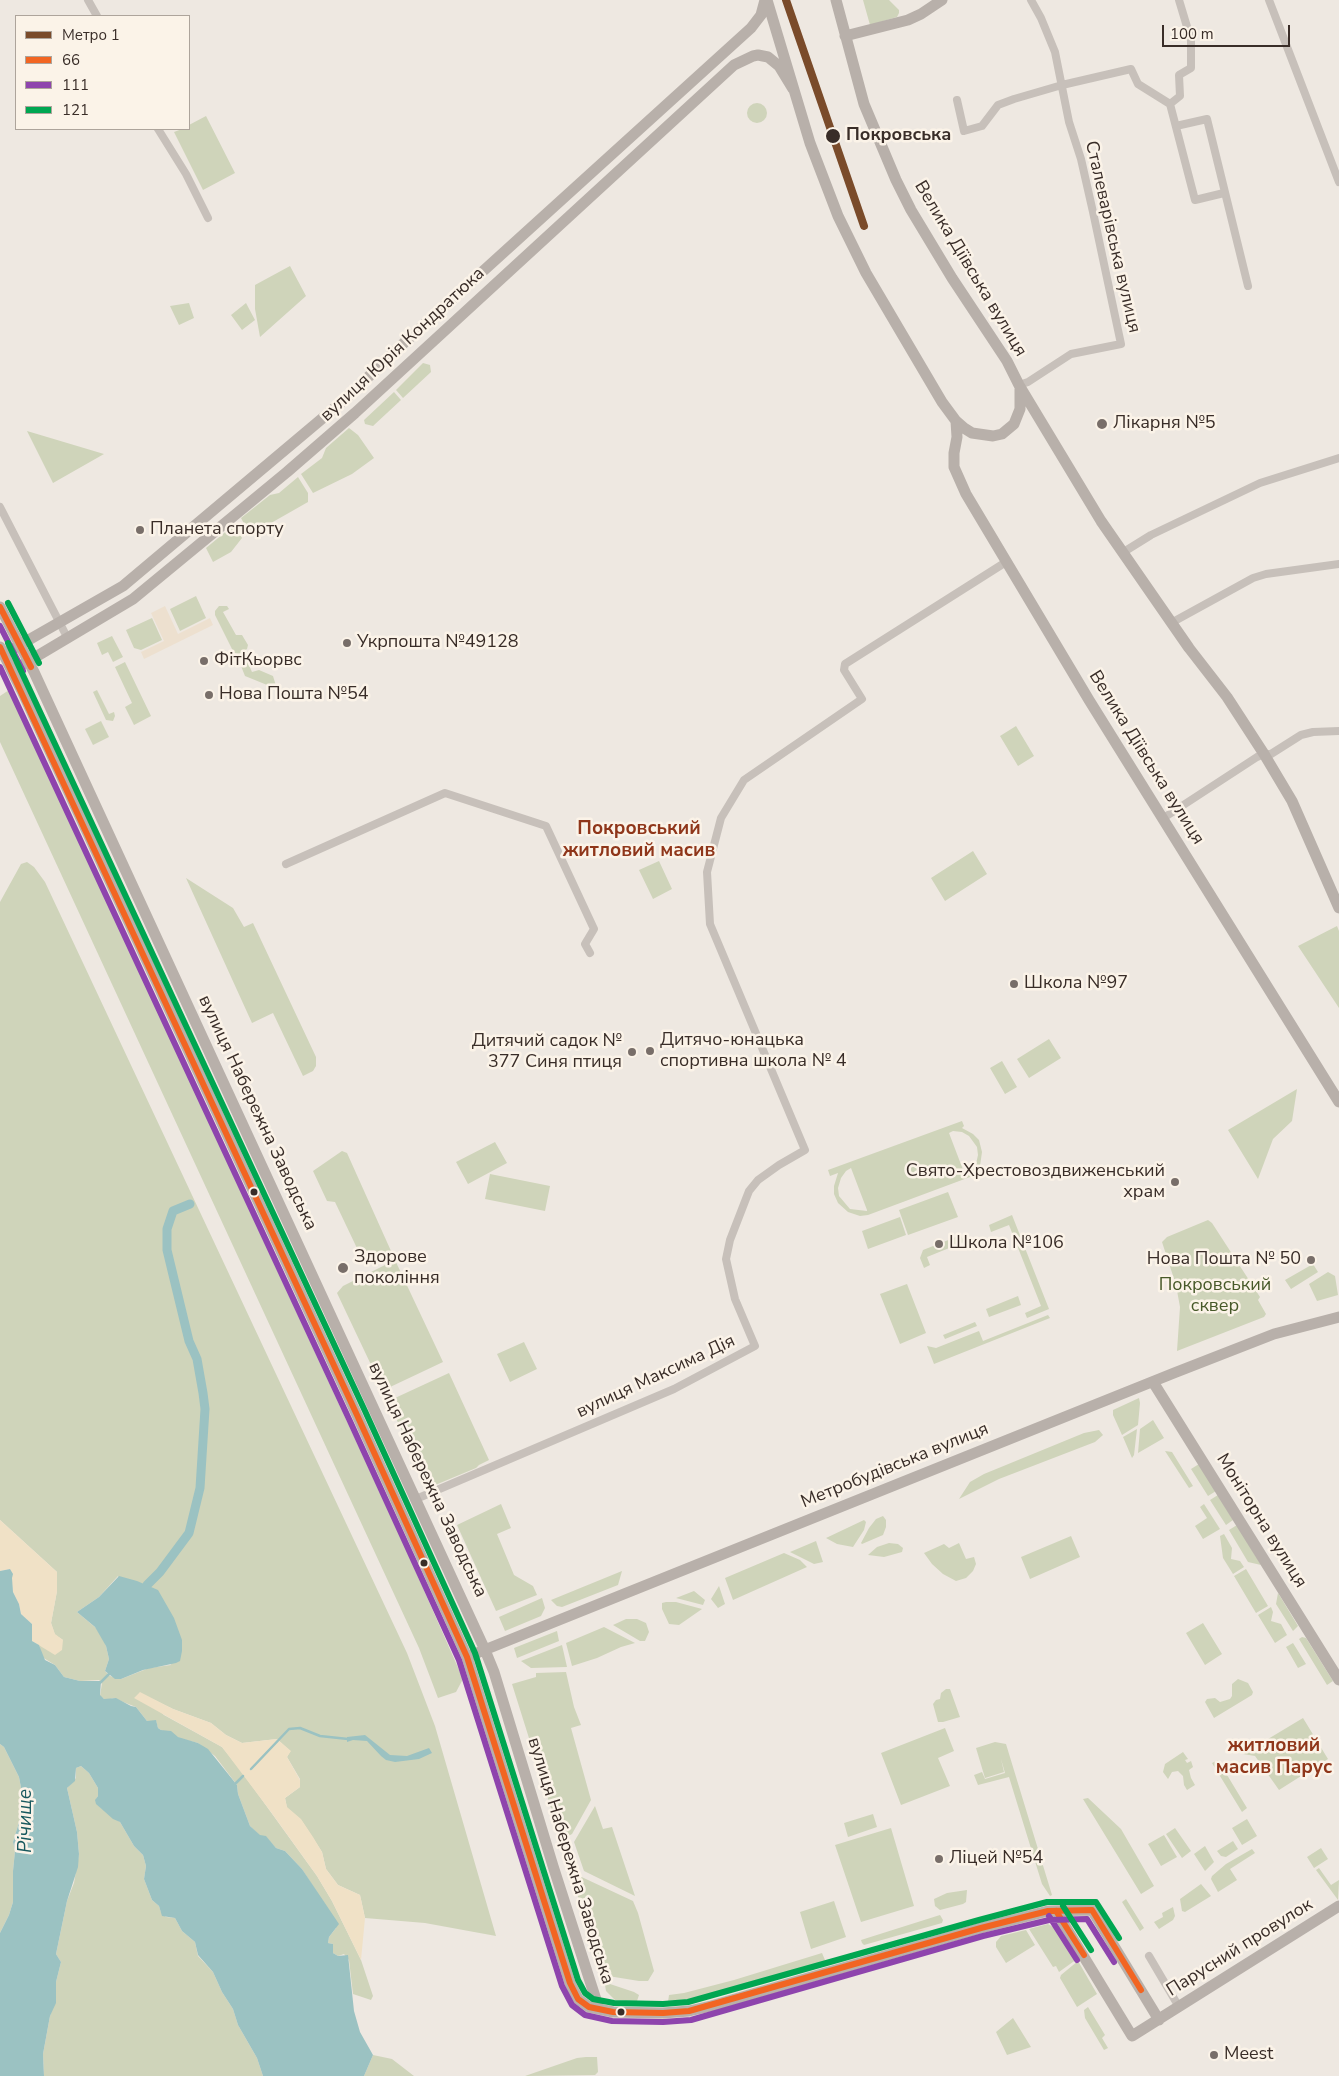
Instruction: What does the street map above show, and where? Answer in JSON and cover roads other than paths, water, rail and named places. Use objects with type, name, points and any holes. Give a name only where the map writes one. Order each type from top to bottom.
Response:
[{"type":"main road","name":"вулиця Юрія Кондратюка","points":[[2,651],[20,645],[123,586],[343,401],[717,59],[758,20],[766,0]]},
{"type":"main road","name":"Велика Діївська вулиця","points":[[766,0],[820,173],[851,245],[906,342],[956,421],[972,433],[984,436],[1002,434],[1009,429],[1018,417],[1021,400],[1019,385]]},
{"type":"main road","name":"Велика Діївська вулиця","points":[[836,0],[864,104],[897,182],[926,238],[1007,361],[1019,385],[1085,496],[1122,553],[1227,697],[1264,754],[1292,801],[1339,908]]},
{"type":"main road","points":[[845,36],[908,20],[942,0]]},
{"type":"main road","name":"вулиця Юрія Кондратюка","points":[[12,671],[133,600],[325,440],[728,71],[744,59],[758,54],[774,61],[784,73],[793,89]]},
{"type":"main road","points":[[717,59],[728,71]]},
{"type":"main road","points":[[641,128],[652,141]]},
{"type":"main road","points":[[373,374],[384,386]]},
{"type":"main road","name":"Велика Діївська вулиця","points":[[956,421],[958,436],[953,460],[956,474],[1006,562],[1160,816],[1339,1102]]},
{"type":"main road","points":[[237,490],[248,503]]},
{"type":"main road","name":"вулиця Набережна Заводська","points":[[0,607],[28,661],[486,1650],[599,2009]]},
{"type":"main road","name":"вулиця Набережна Заводська","points":[[2,651],[361,1424],[466,1657],[570,1983],[578,1998],[590,2007],[599,2009]]},
{"type":"main road","points":[[208,1095],[226,1087]]},
{"type":"main road","name":"Метробудівська вулиця","points":[[466,1657],[1274,1334],[1339,1317]]},
{"type":"main road","name":"Моніторна вулиця","points":[[1153,1382],[1339,1680]]},
{"type":"main road","name":"Парусний провулок","points":[[1056,1911],[1132,2036],[1339,1906]]},
{"type":"main road","name":"Парусний провулок","points":[[599,2009],[621,2012],[663,2013],[689,2011],[981,1928],[1048,1911],[1092,1910],[1159,2020]]},
{"type":"street","points":[[88,0],[96,15]]},
{"type":"street","name":"Сталеварівська вулиця","points":[[1019,385],[1028,382],[1071,354],[1121,344],[1093,212],[1081,159],[1069,122],[1055,52],[1042,18],[1031,0]]},
{"type":"street","points":[[1170,104],[1180,96],[1179,75],[1191,68],[1191,40],[1179,0]]},
{"type":"street","points":[[1269,0],[1339,182]]},
{"type":"street","points":[[956,100],[964,131],[982,126],[998,105],[1062,85],[1131,69],[1138,84],[1170,104],[1194,200],[1224,192]]},
{"type":"street","points":[[1176,126],[1207,119],[1248,286]]},
{"type":"street","points":[[159,130],[186,174],[208,218]]},
{"type":"street","points":[[1122,553],[1151,535],[1260,483],[1339,458]]},
{"type":"street","points":[[0,506],[68,639]]},
{"type":"street","name":"вулиця Максима Дія","points":[[416,1499],[674,1389],[755,1346],[735,1299],[726,1259],[730,1240],[749,1190],[758,1180],[806,1150],[710,924],[707,872],[721,818],[744,780],[862,699],[844,670],[845,664],[1006,562]]},
{"type":"street","points":[[1172,623],[1253,578],[1266,574],[1339,564]]},
{"type":"street","points":[[1160,816],[1165,817],[1264,754],[1271,754],[1301,735],[1313,732],[1339,731]]},
{"type":"street","points":[[286,864],[445,793],[546,826],[594,929],[586,944],[590,953]]},
{"type":"street","points":[[1148,1956],[1179,2007]]},
{"type":"water","name":"Річище","points":[[10,1569],[13,1574],[13,1592],[19,1604],[21,1614],[32,1624],[32,1641],[39,1645],[45,1660],[55,1665],[64,1677],[80,1681],[101,1681],[100,1695],[104,1699],[116,1698],[136,1707],[147,1721],[156,1720],[158,1728],[161,1730],[171,1731],[178,1737],[198,1743],[208,1749],[237,1785],[238,1794],[250,1826],[260,1835],[266,1836],[276,1848],[285,1851],[302,1869],[339,1924],[329,1937],[328,1943],[333,1944],[333,1953],[338,1956],[348,1955],[354,2011],[360,2032],[373,2055],[364,2076],[263,2076],[257,2058],[238,2025],[233,2009],[222,1992],[213,1972],[198,1955],[195,1942],[182,1931],[175,1918],[162,1916],[159,1906],[152,1900],[144,1879],[146,1866],[143,1855],[134,1846],[120,1822],[113,1819],[96,1804],[98,1788],[89,1773],[81,1766],[76,1768],[75,1781],[67,1788],[77,1832],[78,1867],[67,1901],[56,1954],[61,1962],[56,1982],[56,2003],[50,2016],[43,2054],[44,2076],[0,2076],[0,1933],[13,1902],[15,1851],[13,1842],[20,1819],[23,1798],[19,1777],[4,1747],[0,1744],[0,1571]]},
{"type":"water","points":[[119,1576],[158,1590],[174,1618],[182,1640],[180,1661],[143,1670],[121,1679],[115,1679],[105,1671],[109,1659],[106,1646],[95,1627],[77,1612],[99,1597]]},
{"type":"water","points":[[365,1735],[390,1755],[407,1756],[429,1748],[432,1753],[419,1759],[395,1762],[386,1760],[367,1741],[353,1740],[347,1742],[347,1737]]},
{"type":"waterway","points":[[147,1585],[160,1572],[189,1533],[200,1488],[205,1409],[203,1393],[197,1359],[189,1341],[167,1250],[167,1229],[173,1211],[190,1204]]},
{"type":"waterway","points":[[100,1683],[110,1673]]},
{"type":"waterway","points":[[251,1769],[289,1729],[300,1728],[320,1736],[348,1739]]},
{"type":"waterway","points":[[236,1783],[243,1776]]},
{"type":"metro line","name":"1","points":[[786,0],[864,226]]},
{"type":"place","name":"Покровська","points":[[833,136]]},
{"type":"place","name":"Лікарня №5","points":[[1102,424]]},
{"type":"place","name":"Планета спорту","points":[[140,530]]},
{"type":"place","name":"Укрпошта №49128","points":[[347,643]]},
{"type":"place","name":"ФiтКьорвс","points":[[204,661]]},
{"type":"place","name":"Нова Пошта №54","points":[[209,695]]},
{"type":"place","name":"Школа №97","points":[[1014,984]]},
{"type":"place","name":"Дитячо-юнацька спортивна школа № 4","points":[[650,1051]]},
{"type":"place","name":"Дитячий садок № 377 Синя птиця","points":[[632,1052]]},
{"type":"place","name":"Свято-Хрестовоздвиженський храм","points":[[1175,1182]]},
{"type":"place","name":"Школа №106","points":[[939,1244]]},
{"type":"place","name":"Нова Пошта № 50","points":[[1311,1260]]},
{"type":"place","name":"Здорове покоління","points":[[343,1268]]},
{"type":"place","name":"Ліцей №54","points":[[939,1859]]},
{"type":"place","name":"Meest","points":[[1214,2055]]},
{"type":"district","name":"Покровський житловий масив","points":[[639,840]]},
{"type":"district","name":"житловий масив Парус","points":[[1274,1757]]},
{"type":"park label","name":"Покровський сквер","points":[[1215,1296]]}]
